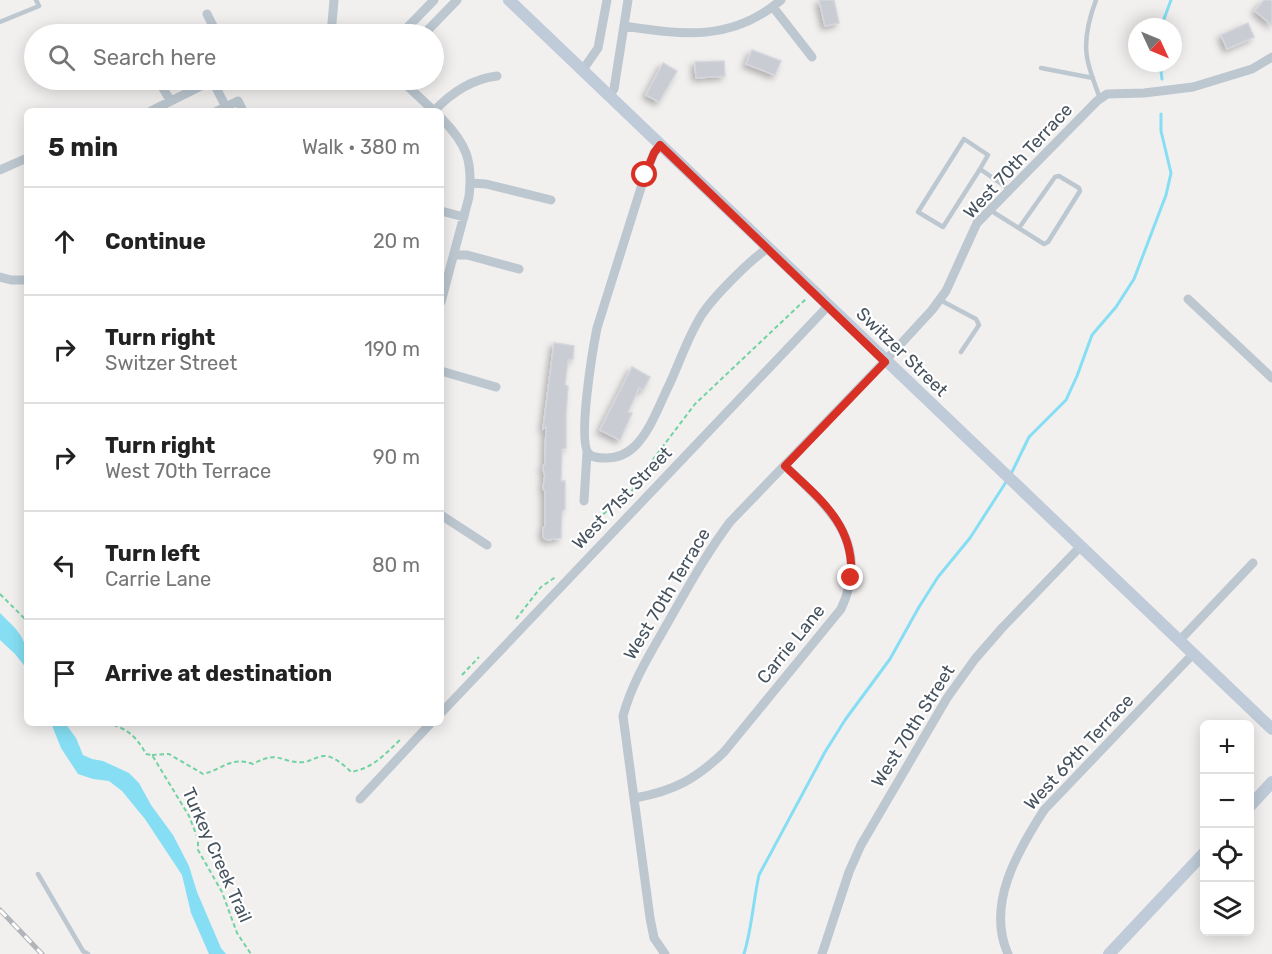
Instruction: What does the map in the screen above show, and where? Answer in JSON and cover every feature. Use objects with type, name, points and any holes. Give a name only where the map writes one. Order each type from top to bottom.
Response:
[{"type":"street","points":[[333,24],[334,0]]},
{"type":"street","points":[[411,24],[434,0]]},
{"type":"street","points":[[434,24],[457,0]]},
{"type":"street","name":"Switzer Street","points":[[508,0],[1272,729]]},
{"type":"street","points":[[582,71],[598,48],[607,0]]},
{"type":"street","points":[[609,96],[614,89],[628,0]]},
{"type":"street","points":[[624,26],[674,34],[703,33],[739,24],[777,3],[812,57]]},
{"type":"street","points":[[207,14],[212,24]]},
{"type":"street","name":"West 70th Terrace","points":[[664,954],[654,938],[650,918],[624,716],[633,685],[717,539],[730,522],[885,362],[940,300],[977,223],[1100,99],[1107,94],[1144,93],[1193,87],[1252,69],[1272,57]]},
{"type":"street","points":[[437,108],[456,90],[488,77],[497,76]]},
{"type":"street","points":[[164,90],[170,100]]},
{"type":"street","points":[[156,108],[191,90]]},
{"type":"street","points":[[215,90],[221,108]]},
{"type":"street","points":[[412,90],[431,108]]},
{"type":"street","points":[[223,108],[238,101],[242,108]]},
{"type":"street","points":[[444,121],[455,132],[466,151],[471,167],[471,183],[464,217],[444,291]]},
{"type":"street","points":[[584,501],[587,453],[585,417],[592,351],[597,328],[645,175],[660,145]]},
{"type":"street","points":[[0,170],[24,159]]},
{"type":"street","points":[[471,183],[486,183],[551,200]]},
{"type":"street","points":[[444,212],[464,217]]},
{"type":"street","points":[[587,453],[594,458],[608,458],[623,454],[634,447],[661,403],[700,317],[759,254],[768,248]]},
{"type":"street","points":[[454,255],[467,255],[519,269]]},
{"type":"street","points":[[0,277],[24,280]]},
{"type":"street","points":[[1188,299],[1272,378]]},
{"type":"street","name":"West 71st Street","points":[[444,710],[828,306]]},
{"type":"street","points":[[444,372],[496,387]]},
{"type":"street","name":"Carrie Lane","points":[[635,798],[675,788],[706,770],[732,743],[841,609],[849,589],[852,567],[846,536],[841,525],[825,504],[785,466]]},
{"type":"street","points":[[444,517],[487,545]]},
{"type":"street","name":"West 70th Street","points":[[822,954],[849,872],[861,845],[947,698],[995,636],[1080,547]]},
{"type":"street","points":[[1179,641],[1253,564]]},
{"type":"street","name":"West 69th Terrace","points":[[1008,954],[1002,940],[1000,904],[1027,836],[1050,804],[1193,654]]},
{"type":"street","points":[[360,799],[428,726]]},
{"type":"street","points":[[1254,802],[1272,782]]},
{"type":"street","points":[[1109,954],[1200,857]]},
{"type":"lane","points":[[0,22],[39,6],[36,0]]},
{"type":"lane","points":[[1096,0],[1086,43],[1087,58],[1100,99]]},
{"type":"lane","points":[[1041,68],[1093,78]]},
{"type":"lane","points":[[964,139],[988,155],[980,169],[943,227],[918,212],[964,139]]},
{"type":"lane","points":[[980,169],[1010,190]]},
{"type":"lane","points":[[990,210],[1044,244],[1048,242],[1080,191],[1079,188],[1059,176],[1054,177],[1019,228]]},
{"type":"lane","points":[[940,300],[976,320],[979,325],[961,352]]},
{"type":"lane","points":[[38,874],[83,951],[88,954]]},
{"type":"path","points":[[584,549],[593,524],[614,504],[627,498],[695,404],[713,384],[730,372],[807,298]]},
{"type":"path","points":[[512,624],[536,593],[559,574]]},
{"type":"path","points":[[0,594],[24,618]]},
{"type":"path","points":[[459,680],[485,651]]},
{"type":"path","name":"Turkey Creek Trail","points":[[113,726],[128,732],[139,741],[146,754],[152,755],[189,816],[198,839],[198,850],[222,892],[237,933],[250,954]]},
{"type":"path","points":[[152,755],[169,754],[203,774],[212,772],[230,762],[241,760],[253,764],[273,756],[305,762],[317,757],[328,756],[351,771],[362,770],[372,765],[410,731]]},
{"type":"water","points":[[0,613],[22,637],[24,665],[15,654],[0,640]]},
{"type":"water","points":[[52,726],[67,726],[76,738],[83,755],[129,773],[139,783],[151,805],[173,835],[189,866],[197,892],[221,948],[226,954],[209,954],[191,913],[182,875],[145,819],[122,791],[109,781],[78,774],[61,748]]},
{"type":"building","points":[[819,0],[834,0],[839,23],[825,26]]},
{"type":"building","points":[[1264,0],[1272,0],[1272,25],[1255,11]]},
{"type":"building","points":[[1248,23],[1254,37],[1227,49],[1221,35]]},
{"type":"building","points":[[752,50],[781,61],[775,75],[746,64]]},
{"type":"building","points":[[724,61],[725,76],[696,78],[695,62]]},
{"type":"building","points":[[663,63],[677,71],[659,102],[646,95]]},
{"type":"building","points":[[554,343],[574,346],[573,359],[568,360],[565,385],[568,386],[566,448],[562,449],[561,481],[565,481],[565,509],[562,511],[561,538],[547,540],[543,537],[545,474],[543,466],[545,464],[546,427],[543,429]]},
{"type":"building","points":[[632,367],[650,377],[643,390],[639,388],[628,412],[632,413],[620,440],[600,430]]},
{"type":"waterway","points":[[1164,18],[1171,0]]},
{"type":"waterway","points":[[1161,72],[1162,79]]},
{"type":"waterway","points":[[1011,474],[1029,437],[1066,400],[1092,335],[1116,307],[1134,279],[1166,195],[1171,173],[1161,131],[1161,114]]},
{"type":"waterway","points":[[744,954],[759,875],[825,752],[845,720],[890,659],[938,577],[970,538],[1008,479]]},
{"type":"railway","points":[[0,910],[42,954]]},
{"type":"route","points":[[645,175],[660,145],[885,362],[785,466],[825,504],[841,525],[851,556],[851,578]]}]
